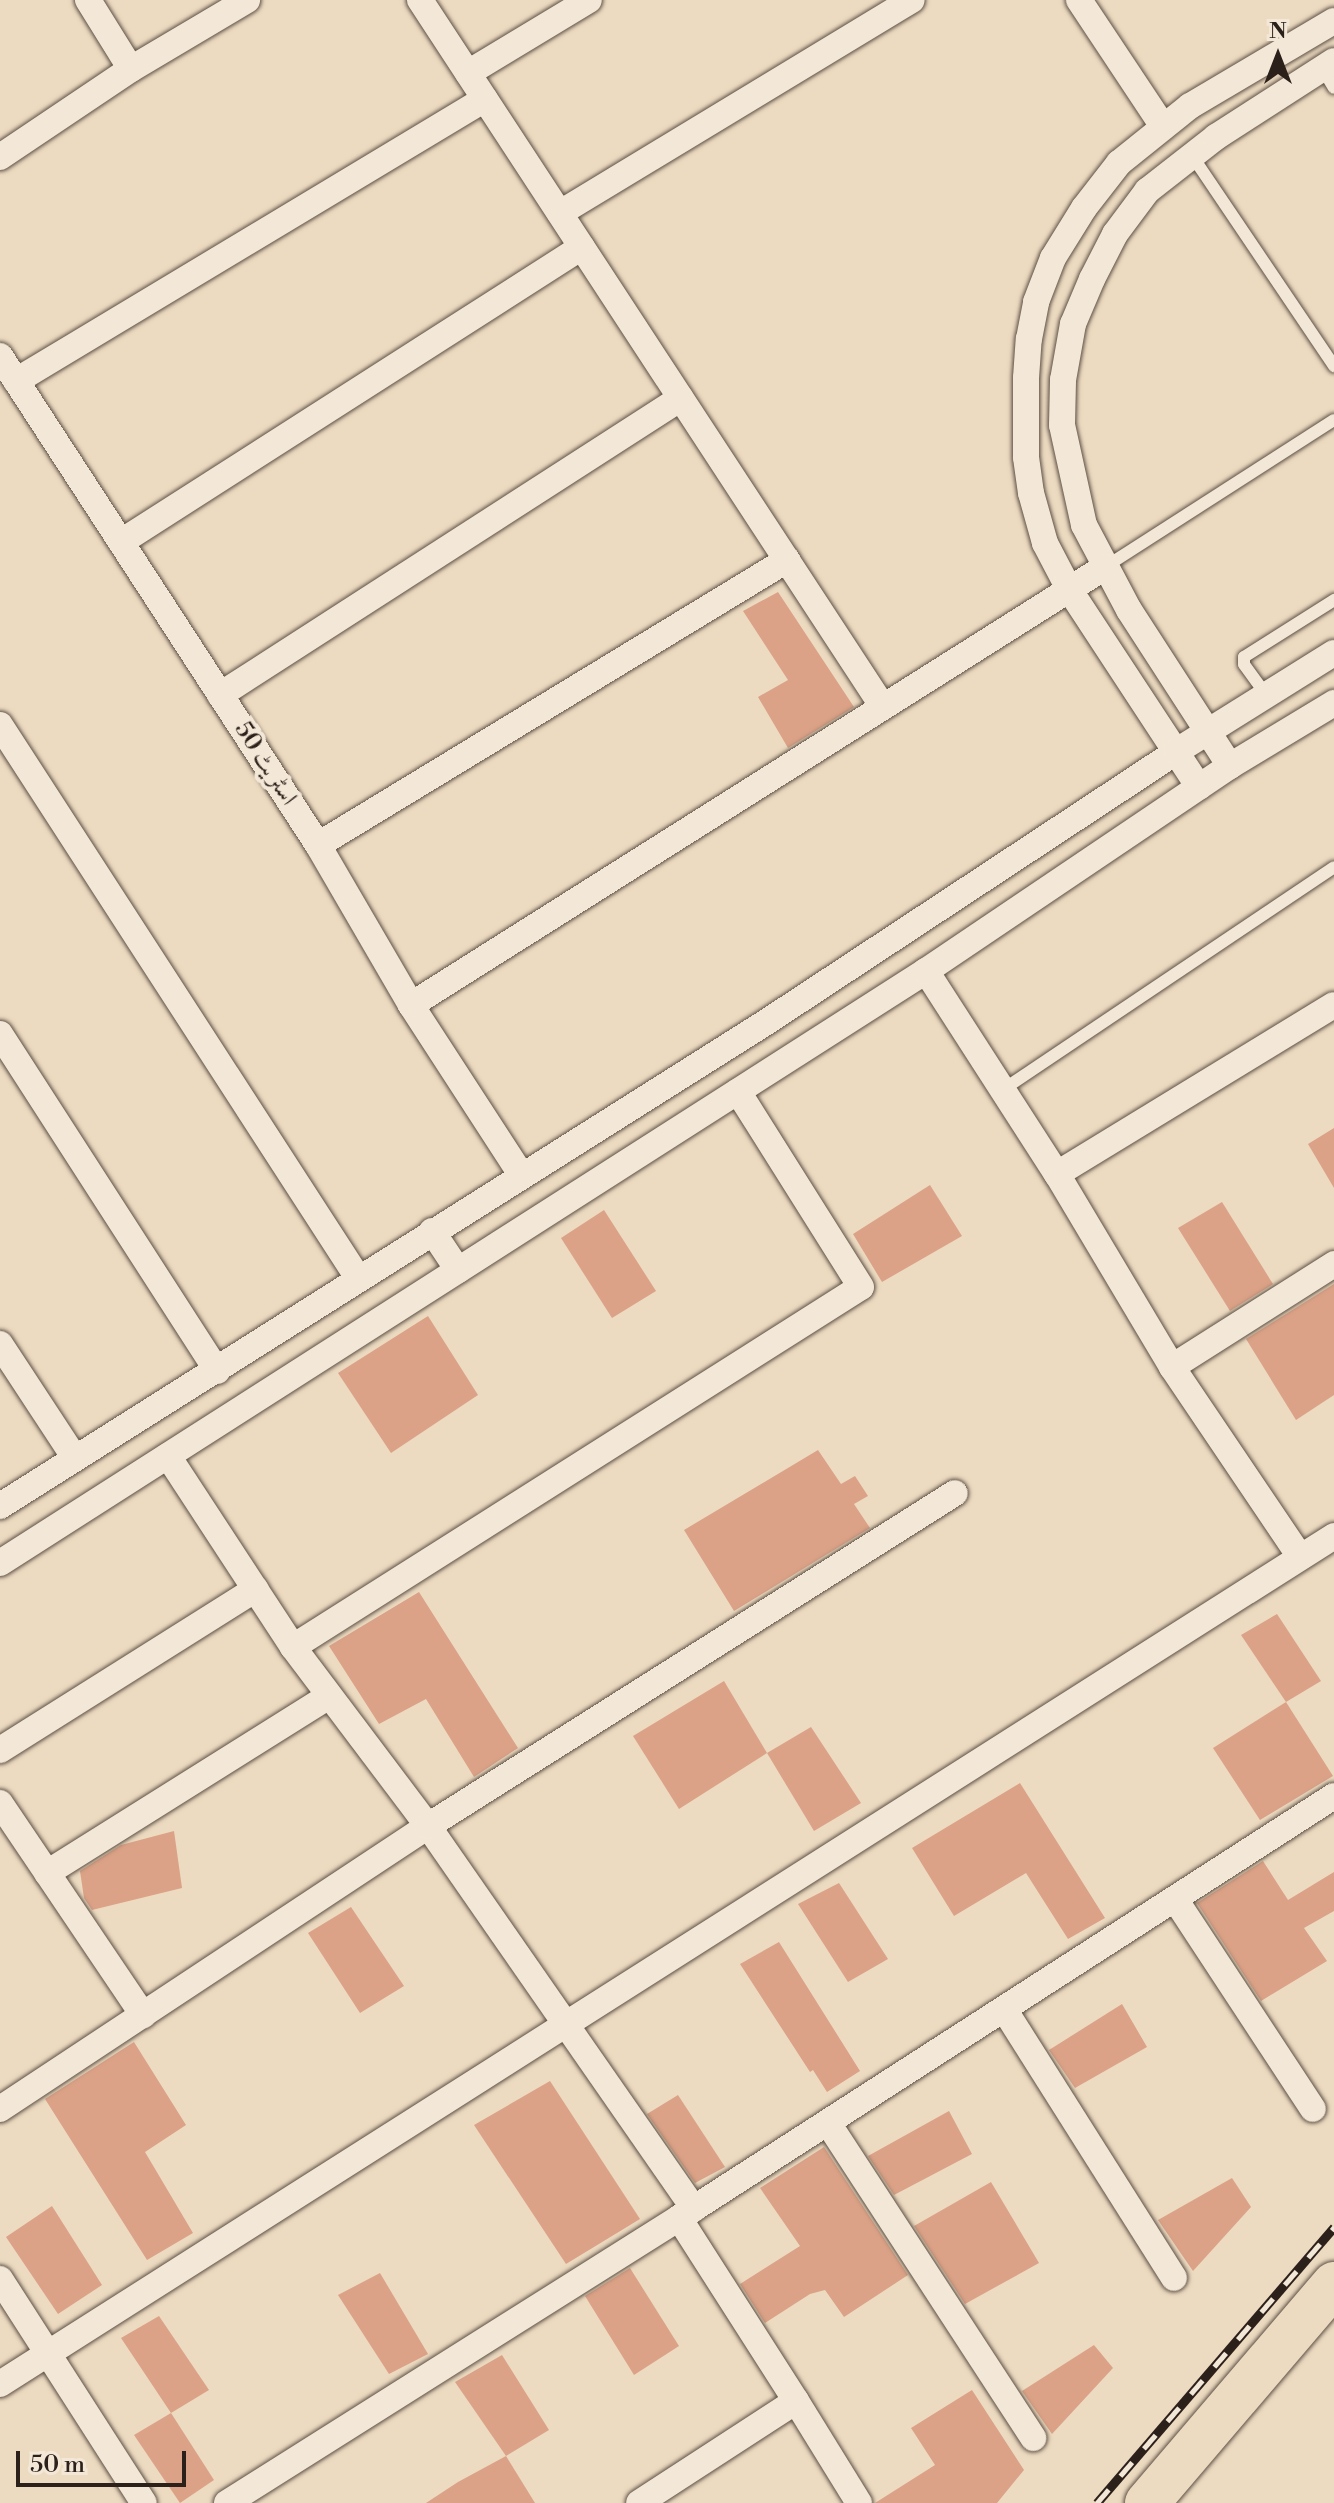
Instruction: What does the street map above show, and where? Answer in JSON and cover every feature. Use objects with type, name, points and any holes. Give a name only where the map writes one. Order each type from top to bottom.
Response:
[{"type":"highway","points":[[1147,2503],[1334,2284]]},
{"type":"street","points":[[88,0],[131,69]]},
{"type":"street","points":[[0,157],[131,69],[247,0]]},
{"type":"street","points":[[420,0],[883,707]]},
{"type":"street","points":[[468,73],[589,0]]},
{"type":"street","points":[[560,213],[912,0]]},
{"type":"street","points":[[1079,0],[1162,125]]},
{"type":"street","points":[[1199,787],[1069,589],[1045,543],[1031,493],[1026,457],[1026,378],[1036,302],[1053,258],[1084,208],[1119,163],[1162,125],[1334,21]]},
{"type":"street","points":[[1230,766],[1105,567],[1084,525],[1062,425],[1063,380],[1071,336],[1092,279],[1115,234],[1147,191],[1191,154],[1330,72]]},
{"type":"street","points":[[16,381],[485,99]]},
{"type":"street","points":[[121,542],[582,247]]},
{"type":"street","name":"اسٹریٹ 50","points":[[0,356],[318,845],[411,1005],[522,1176]]},
{"type":"street","points":[[220,695],[681,398]]},
{"type":"street","points":[[318,845],[787,560]]},
{"type":"street","points":[[411,1005],[1105,567]]},
{"type":"street","points":[[0,1506],[768,1021],[1177,751],[1334,653]]},
{"type":"street","points":[[0,1563],[926,971],[1230,766],[1334,703]]},
{"type":"street","points":[[0,725],[358,1278]]},
{"type":"street","points":[[926,971],[1057,1174],[1172,1367],[1300,1557]]},
{"type":"street","points":[[1057,1174],[1334,1005]]},
{"type":"street","points":[[0,1034],[217,1371]]},
{"type":"street","points":[[293,1647],[861,1287],[738,1092]]},
{"type":"street","points":[[432,1231],[458,1270]]},
{"type":"street","points":[[1172,1367],[1334,1264]]},
{"type":"street","points":[[0,1344],[75,1458]]},
{"type":"street","points":[[168,1456],[293,1647],[428,1826],[565,2023],[686,2213],[859,2503]]},
{"type":"street","points":[[4,2099],[143,2015],[428,1826],[955,1493]]},
{"type":"street","points":[[0,2384],[1334,1536]]},
{"type":"street","points":[[0,1750],[256,1589]]},
{"type":"street","points":[[47,1873],[329,1696]]},
{"type":"street","points":[[227,2503],[1332,1802]]},
{"type":"street","points":[[0,1803],[143,2015]]},
{"type":"street","points":[[1175,1899],[1313,2109]]},
{"type":"street","points":[[1004,2009],[1174,2278]]},
{"type":"street","points":[[828,2123],[1033,2438]]},
{"type":"street","points":[[0,2279],[144,2503]]},
{"type":"street","points":[[639,2503],[796,2401]]},
{"type":"lane","points":[[1191,154],[1334,366]]},
{"type":"lane","points":[[1105,567],[1334,420]]},
{"type":"lane","points":[[1267,696],[1244,664],[1244,657],[1334,600]]},
{"type":"lane","points":[[1001,1091],[1334,867]]},
{"type":"building","points":[[778,592],[854,707],[788,748],[758,697],[788,680],[743,611]]},
{"type":"building","points":[[1334,1128],[1334,1188],[1308,1144]]},
{"type":"building","points":[[930,1185],[962,1236],[882,1282],[853,1234]]},
{"type":"building","points":[[1222,1202],[1273,1284],[1230,1311],[1178,1228]]},
{"type":"building","points":[[604,1210],[656,1291],[612,1318],[561,1238]]},
{"type":"building","points":[[1334,1284],[1334,1395],[1296,1420],[1246,1339]]},
{"type":"building","points":[[428,1316],[478,1395],[391,1453],[338,1373]]},
{"type":"building","points":[[818,1450],[841,1484],[855,1476],[868,1496],[854,1504],[870,1528],[734,1611],[684,1530]]},
{"type":"building","points":[[419,1592],[518,1748],[474,1777],[426,1699],[379,1724],[329,1646]]},
{"type":"building","points":[[1277,1614],[1321,1681],[1286,1702],[1241,1635]]},
{"type":"building","points":[[724,1681],[767,1753],[679,1809],[633,1736]]},
{"type":"building","points":[[1286,1702],[1333,1776],[1260,1820],[1213,1748]]},
{"type":"building","points":[[811,1727],[861,1803],[814,1831],[767,1753]]},
{"type":"building","points":[[1020,1783],[1105,1918],[1068,1939],[1026,1873],[954,1916],[912,1848]]},
{"type":"building","points":[[174,1831],[182,1888],[92,1910],[84,1898],[80,1871],[121,1845]]},
{"type":"building","points":[[1263,1861],[1288,1900],[1334,1872],[1334,1911],[1304,1928],[1327,1961],[1261,2001],[1197,1903]]},
{"type":"building","points":[[839,1883],[888,1959],[848,1982],[798,1904]]},
{"type":"building","points":[[351,1907],[404,1986],[360,2013],[308,1933]]},
{"type":"building","points":[[779,1942],[860,2071],[827,2092],[813,2070],[810,2072],[740,1964]]},
{"type":"building","points":[[1122,2004],[1147,2047],[1075,2088],[1049,2050]]},
{"type":"building","points":[[134,2042],[186,2125],[145,2152],[193,2233],[147,2260],[45,2099]]},
{"type":"building","points":[[550,2081],[640,2219],[566,2264],[474,2125]]},
{"type":"building","points":[[678,2095],[725,2167],[695,2183],[647,2114]]},
{"type":"building","points":[[949,2111],[972,2154],[894,2195],[868,2156]]},
{"type":"building","points":[[824,2147],[908,2275],[844,2317],[825,2290],[810,2294],[765,2323],[740,2284],[800,2246],[760,2188]]},
{"type":"building","points":[[1232,2178],[1251,2207],[1193,2271],[1158,2220]]},
{"type":"building","points":[[991,2182],[1039,2263],[965,2304],[914,2226]]},
{"type":"building","points":[[52,2206],[102,2285],[58,2314],[6,2237]]},
{"type":"building","points":[[630,2268],[679,2346],[634,2375],[585,2296]]},
{"type":"building","points":[[380,2273],[428,2354],[389,2374],[338,2295]]},
{"type":"building","points":[[159,2316],[209,2390],[171,2413],[121,2338]]},
{"type":"building","points":[[1094,2345],[1113,2368],[1052,2434],[1022,2391]]},
{"type":"building","points":[[502,2355],[549,2430],[506,2456],[455,2382]]},
{"type":"building","points":[[972,2390],[1024,2470],[997,2503],[875,2503],[935,2465],[911,2428]]},
{"type":"building","points":[[171,2413],[214,2480],[180,2503],[134,2435]]},
{"type":"building","points":[[506,2456],[535,2503],[426,2503],[458,2482]]},
{"type":"railway","points":[[1097,2503],[1334,2227]]}]
